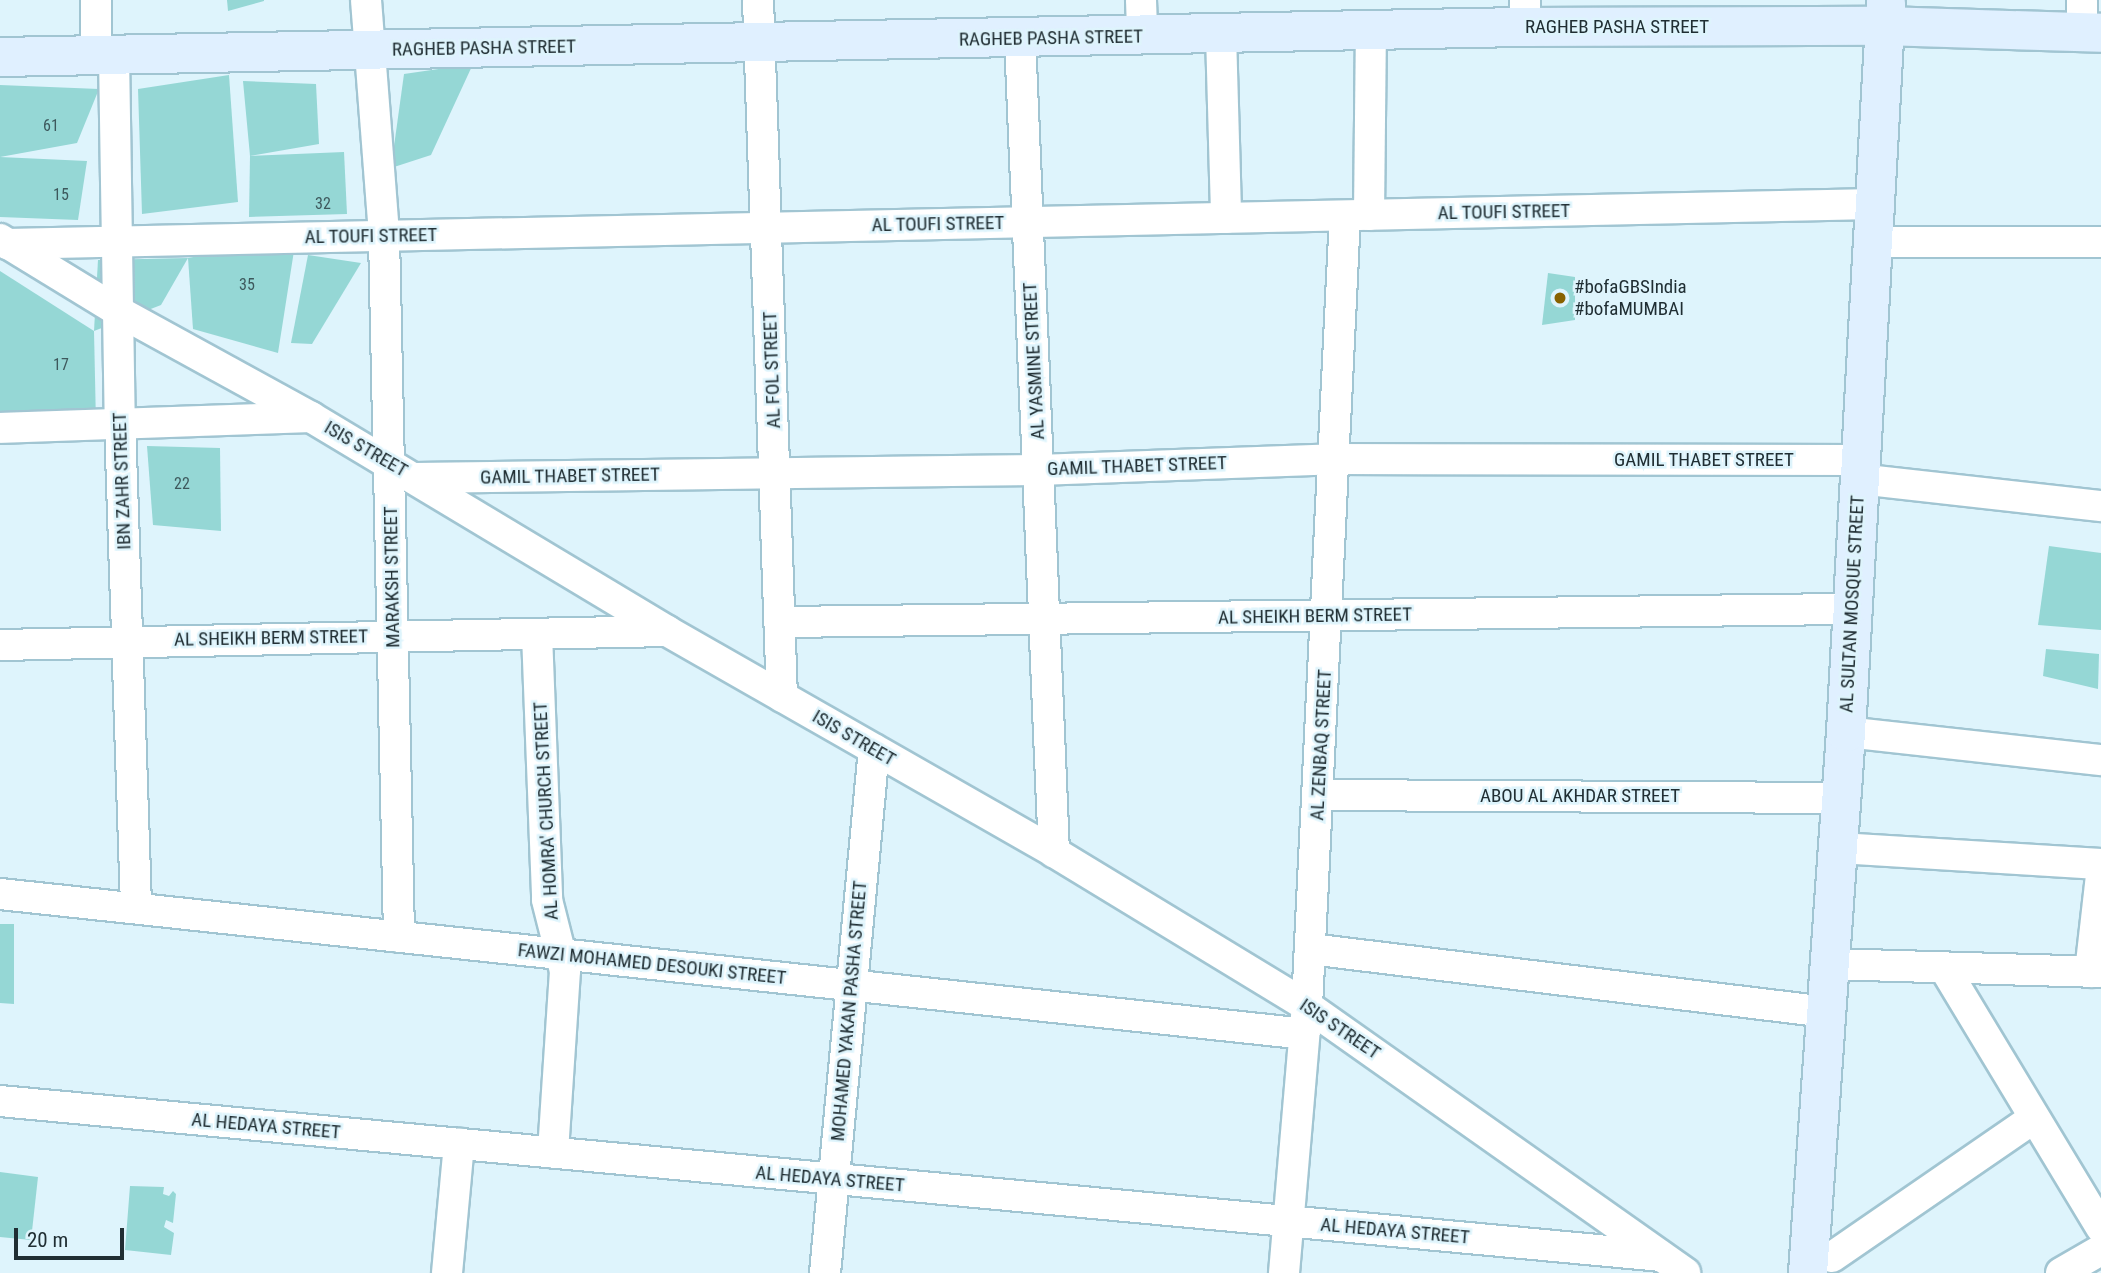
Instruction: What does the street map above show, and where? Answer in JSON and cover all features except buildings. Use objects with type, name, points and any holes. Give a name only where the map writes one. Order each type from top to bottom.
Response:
[{"type":"street","name":"IBN ZAHR STREET","points":[[96,0],[105,55],[117,242],[120,423],[136,907]]},
{"type":"street","name":"MARAKSH STREET","points":[[366,0],[402,471],[394,636],[399,937]]},
{"type":"street","name":"AL FOL STREET","points":[[758,0],[782,697]]},
{"type":"street","name":"RAGHEB PASHA STREET","points":[[0,57],[1020,38],[1142,18],[1221,34],[1371,31],[1525,14],[1885,13],[2088,22]]},
{"type":"street","name":"AL SULTAN MOSQUE STREET","points":[[1826,1268],[1813,1208],[1846,732],[1850,609],[1885,13]]},
{"type":"street","name":"AL ZENBAQ STREET","points":[[1284,1273],[1306,1020],[1334,459],[1371,31]]},
{"type":"street","points":[[1221,34],[1226,218]]},
{"type":"street","name":"AL YASMINE STREET","points":[[1020,38],[1054,852]]},
{"type":"street","name":"AL TOUFI STREET","points":[[3,243],[1875,204]]},
{"type":"street","points":[[1872,242],[2101,242]]},
{"type":"street","name":"ISIS STREET","points":[[3,243],[118,311],[311,417],[667,631],[1054,852],[1685,1273]]},
{"type":"street","points":[[0,428],[311,417]]},
{"type":"street","name":"GAMIL THABET STREET","points":[[402,471],[776,473],[1038,470],[1334,459],[1859,469],[2101,506]]},
{"type":"street","name":"AL SHEIKH BERM STREET","points":[[781,622],[1850,609]]},
{"type":"street","name":"AL SHEIKH BERM STREET","points":[[0,645],[667,631]]},
{"type":"street","name":"AL HOMRA' CHURCH STREET","points":[[537,634],[547,900],[555,937],[563,955],[564,994],[553,1153]]},
{"type":"street","points":[[1846,732],[2101,760]]},
{"type":"street","name":"MOHAMED YAKAN PASHA STREET","points":[[825,1273],[874,749]]},
{"type":"street","name":"ABOU AL AKHDAR STREET","points":[[1319,794],[1841,797]]},
{"type":"street","points":[[1838,848],[2101,864]]},
{"type":"street","points":[[1830,964],[2095,972],[2101,875]]},
{"type":"street","name":"FAWZI MOHAMED DESOUKI STREET","points":[[0,894],[851,985],[1306,1020]]},
{"type":"street","points":[[1310,949],[1826,1012]]},
{"type":"street","points":[[1945,969],[2101,1228]]},
{"type":"street","name":"AL HEDAYA STREET","points":[[0,1101],[1661,1256]]},
{"type":"street","points":[[1826,1268],[2034,1118]]},
{"type":"street","points":[[447,1273],[459,1144]]},
{"type":"street","points":[[2061,1273],[2101,1250]]},
{"type":"place","name":"#bofaGBSIndia #bofaMUMBAI","points":[[1560,298]]}]
